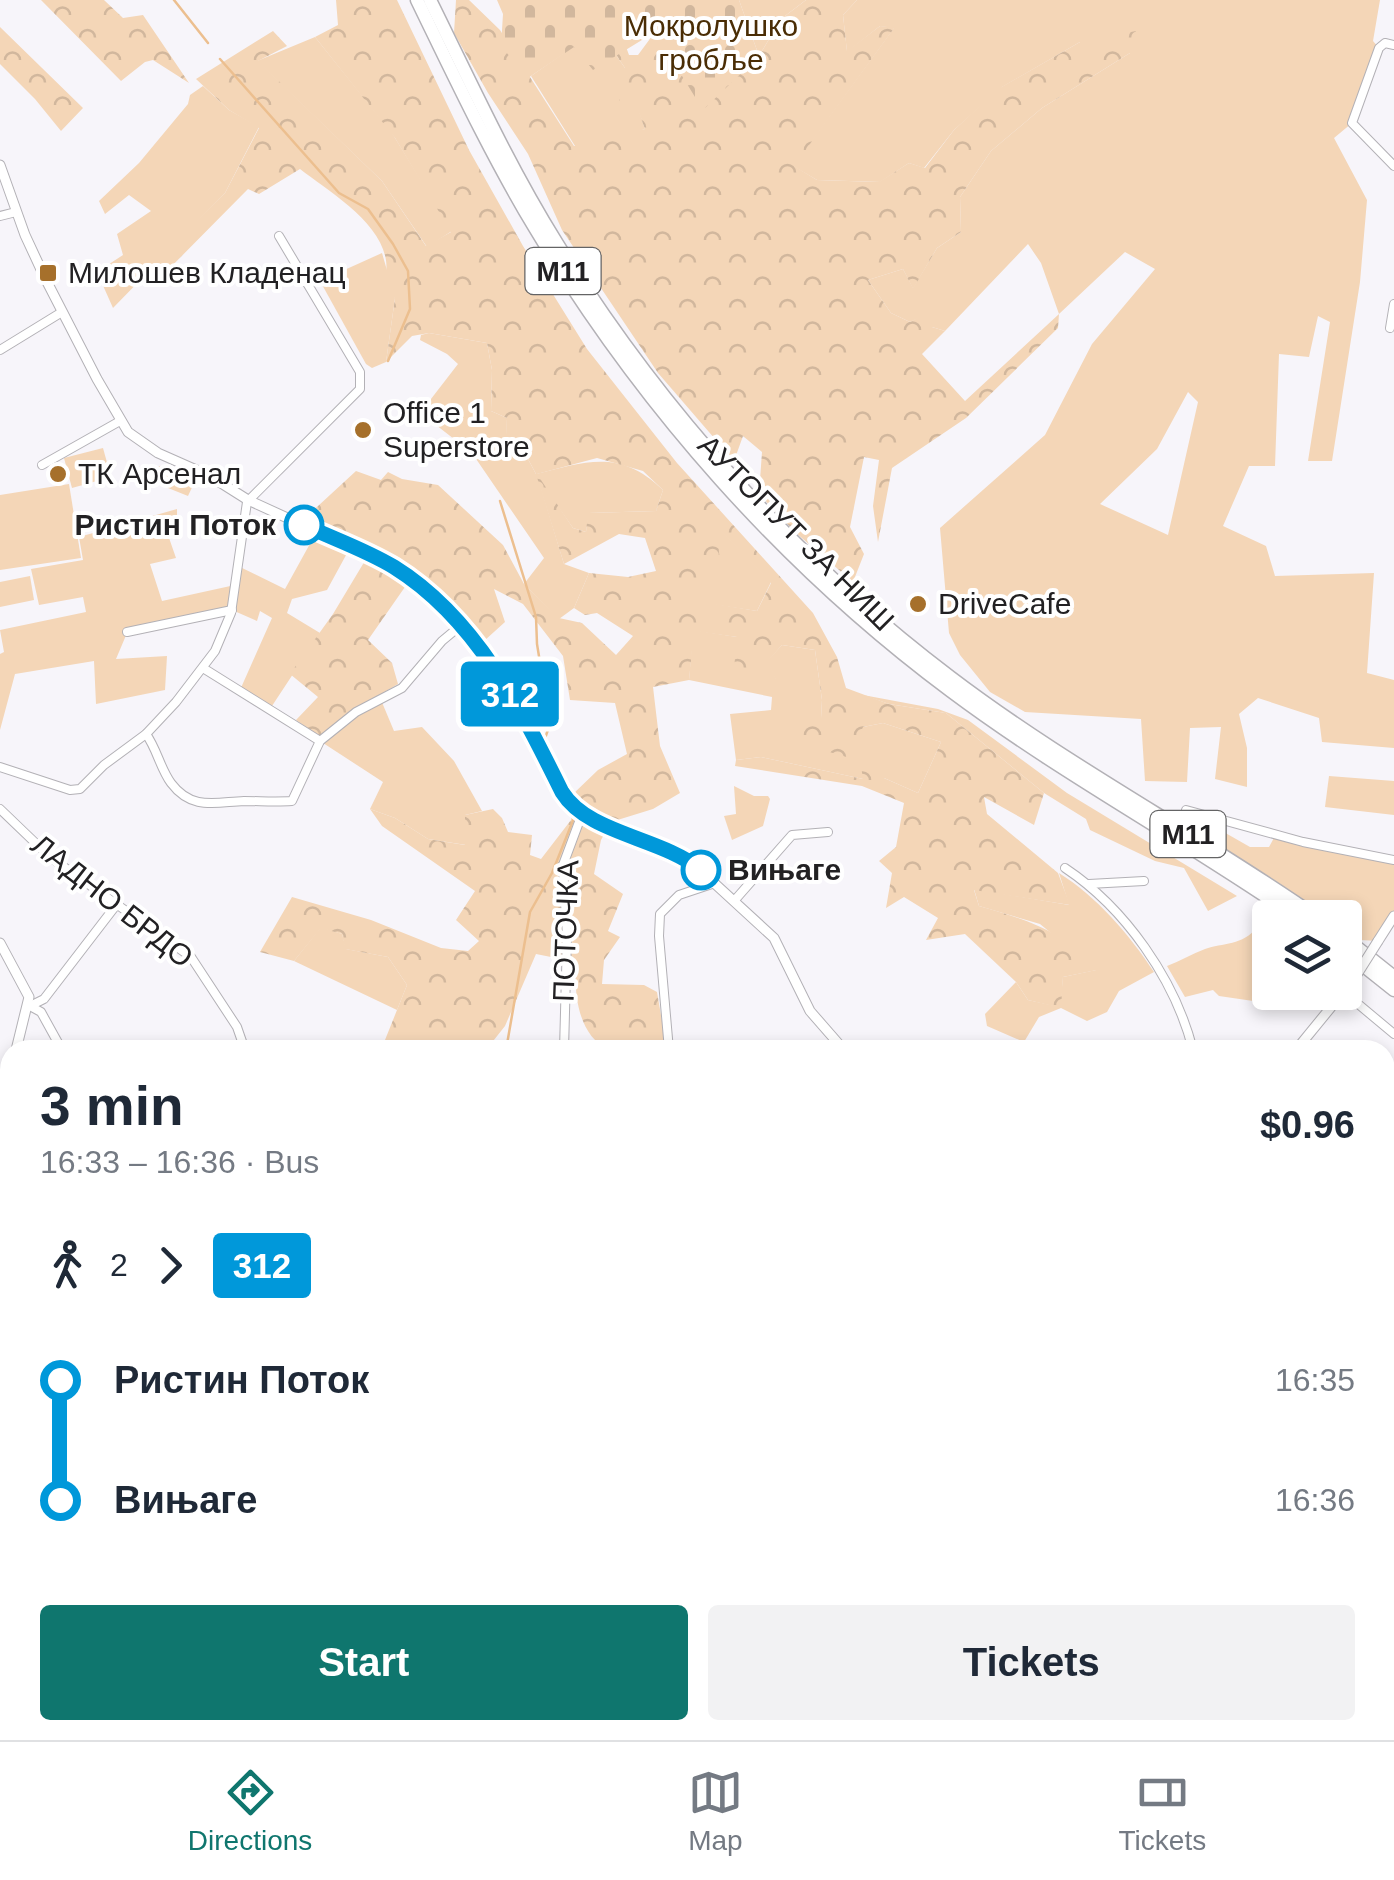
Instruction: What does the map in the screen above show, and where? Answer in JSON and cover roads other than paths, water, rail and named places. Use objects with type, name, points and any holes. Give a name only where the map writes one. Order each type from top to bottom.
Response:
[{"type":"highway","name":"АУТОПУТ ЗА НИШ","points":[[416,0],[504,172],[556,262],[603,333],[675,428],[747,510],[881,636],[954,693],[1053,762],[1270,900]]},
{"type":"highway","name":"АУТОПУТ ЗА НИШ","points":[[430,0],[504,150],[578,275],[640,366],[776,522],[854,598],[971,692],[1290,900]]},
{"type":"highway","points":[[1362,952],[1394,977]]},
{"type":"highway","points":[[1362,965],[1394,990]]},
{"type":"street","points":[[1394,46],[1385,44],[1380,48],[1352,123],[1394,166]]},
{"type":"street","points":[[0,165],[16,212],[62,312],[128,432],[149,448],[210,476],[248,500],[397,569],[434,598],[492,664],[565,797],[582,814],[671,850],[734,901],[774,938],[810,1011],[835,1040]]},
{"type":"street","points":[[0,216],[16,212]]},
{"type":"street","points":[[0,767],[77,790],[146,734],[203,668],[224,635],[232,610],[248,500],[356,394],[362,380],[279,236]]},
{"type":"street","points":[[1390,328],[1394,304]]},
{"type":"street","points":[[0,350],[62,312]]},
{"type":"street","points":[[42,465],[120,421]]},
{"type":"street","points":[[127,632],[232,610]]},
{"type":"street","points":[[146,734],[176,788],[200,802],[214,806],[293,800],[320,742],[356,712],[402,688],[460,626]]},
{"type":"street","points":[[203,668],[320,742]]},
{"type":"street","name":"ЛАДНО БРДО","points":[[0,809],[50,857],[162,934],[197,964],[242,1040]]},
{"type":"street","points":[[1186,810],[1303,842],[1394,860]]},
{"type":"street","name":"ПОТОЧКА","points":[[564,1040],[567,937],[563,866],[582,814]]},
{"type":"street","points":[[734,901],[792,835],[828,832]]},
{"type":"street","points":[[1064,868],[1089,884],[1113,908],[1167,983],[1191,1040]]},
{"type":"street","points":[[1089,884],[1144,880]]},
{"type":"street","points":[[668,1040],[658,936],[660,914],[678,895],[715,884]]},
{"type":"street","points":[[30,1006],[44,999],[118,904]]},
{"type":"street","points":[[1362,966],[1392,924]]},
{"type":"street","points":[[0,943],[26,987],[30,1006],[19,1040]]},
{"type":"street","points":[[30,1006],[46,1018],[57,1040]]},
{"type":"street","points":[[1362,1007],[1394,1034]]},
{"type":"street","points":[[1305,1040],[1330,1010]]},
{"type":"waterway","points":[[174,0],[208,43]]},
{"type":"waterway","points":[[220,59],[339,193],[368,209],[393,244],[408,271],[410,309],[388,361]]},
{"type":"waterway","points":[[500,501],[536,617],[550,724],[543,744]]},
{"type":"waterway","points":[[508,1040],[530,912],[552,873],[574,818]]},
{"type":"place","name":"Милошев Кладенац","points":[[48,273]]},
{"type":"place","name":"Office 1 Superstore","points":[[363,430]]},
{"type":"place","name":"ТК Арсенал","points":[[58,474]]},
{"type":"place","name":"Ристин Поток","points":[[304,525]]},
{"type":"place","name":"DriveCafe","points":[[918,604]]},
{"type":"place","name":"Вињаге","points":[[701,870]]},
{"type":"park label","name":"Мокролушко гробље","points":[[711,43]]}]
